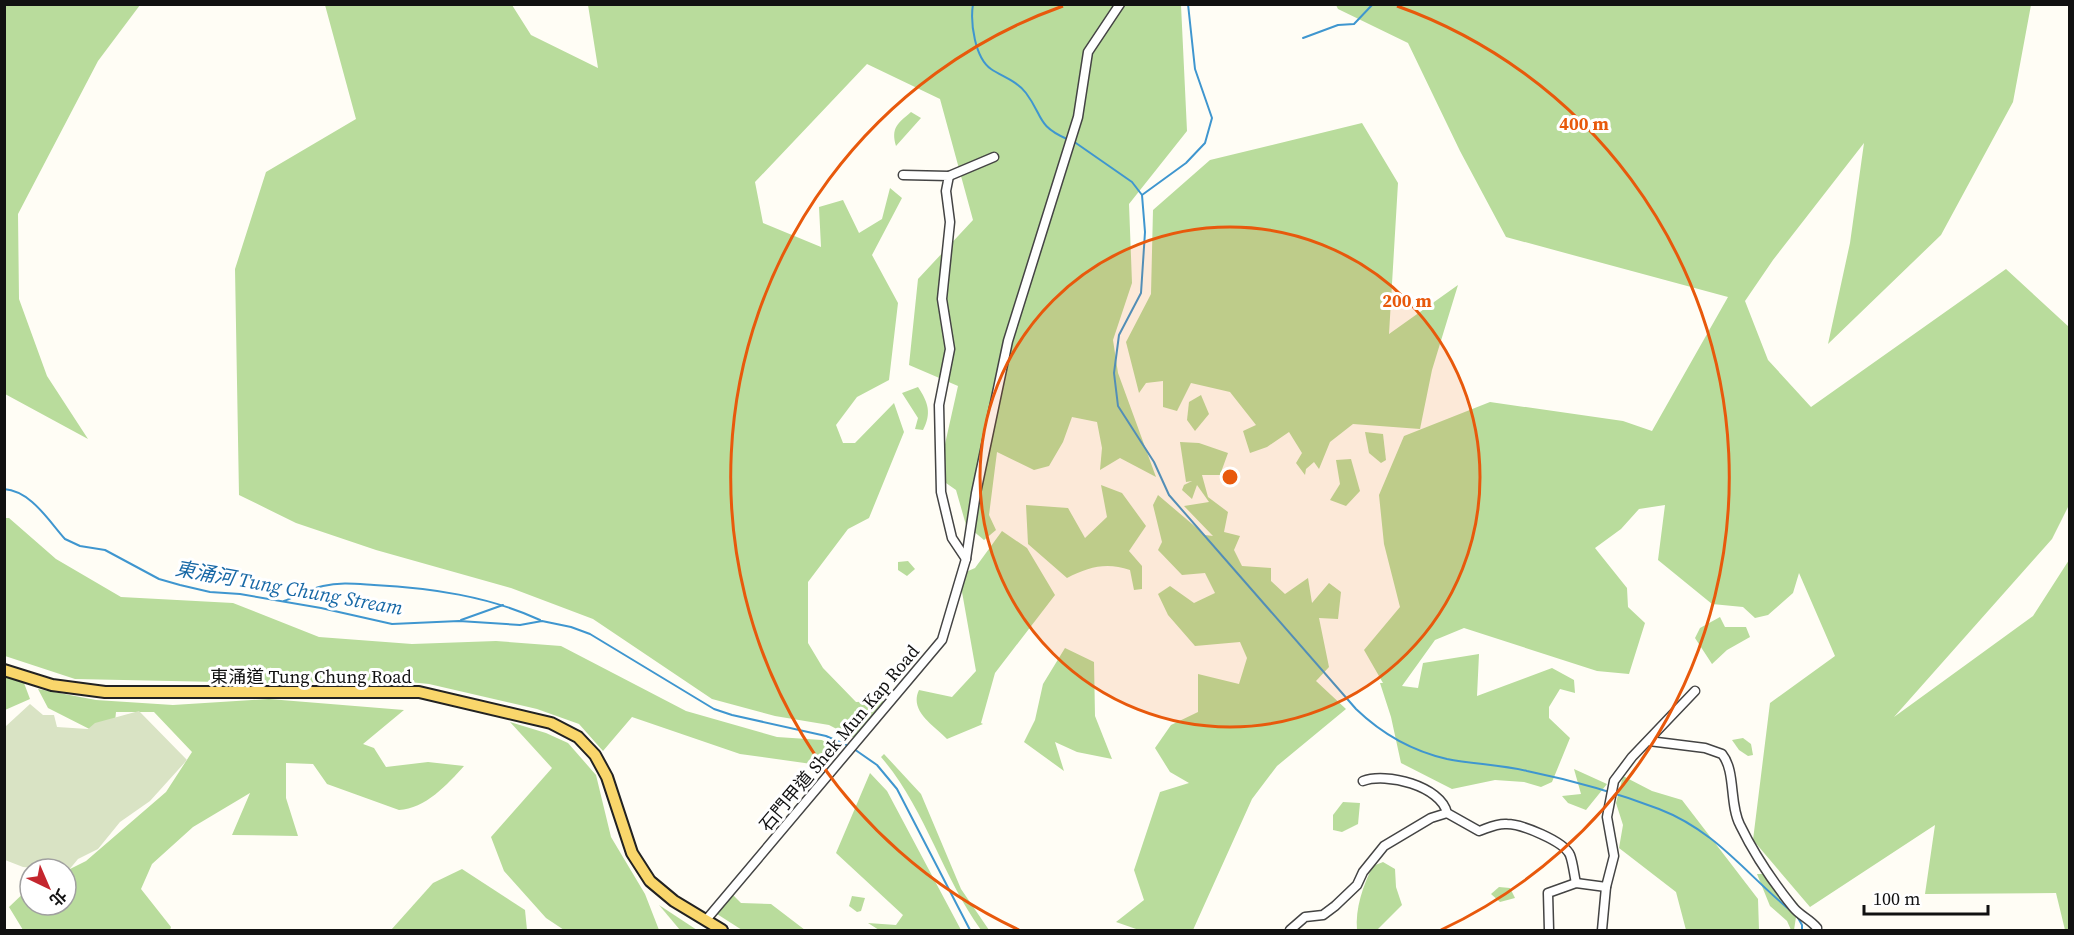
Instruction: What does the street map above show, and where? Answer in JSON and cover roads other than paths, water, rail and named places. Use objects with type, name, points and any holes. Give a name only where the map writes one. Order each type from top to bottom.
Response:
[{"type":"main road","name":"東涌道 Tung Chung Road","points":[[4,670],[52,685],[105,692],[410,692],[551,723],[578,737],[595,755],[607,777],[632,853],[643,872],[657,889],[722,930]]},
{"type":"street","name":"石門甲道 Shek Mun Kap Road","points":[[706,920],[942,640],[966,559],[976,493],[1008,340],[1078,117],[1088,52],[1120,4]]},
{"type":"street","points":[[903,175],[949,176],[994,157]]},
{"type":"street","points":[[949,176],[946,191],[950,222],[942,299],[950,349],[939,405],[941,492],[952,538],[966,559]]},
{"type":"street","points":[[1602,930],[1606,887],[1614,856],[1607,817],[1611,788],[1617,775],[1695,691]]},
{"type":"street","points":[[1650,741],[1705,748],[1722,754],[1730,772],[1730,788],[1738,824],[1776,886],[1795,910],[1810,918],[1817,928]]},
{"type":"street","points":[[1363,782],[1372,778],[1389,778],[1428,790],[1444,802],[1447,813],[1479,831],[1509,823],[1550,838],[1563,846],[1569,854],[1576,883]]},
{"type":"street","points":[[1290,930],[1305,917],[1323,915],[1335,906],[1357,885],[1363,872],[1384,846],[1431,818],[1447,813]]},
{"type":"street","points":[[1549,930],[1548,893],[1576,883],[1606,887]]},
{"type":"waterway","points":[[973,4],[972,21],[977,49],[981,57],[991,69],[1022,89],[1032,101],[1045,125],[1067,139]]},
{"type":"waterway","points":[[1142,195],[1186,163],[1205,143],[1212,118],[1195,69],[1188,4]]},
{"type":"waterway","points":[[1303,38],[1338,25],[1354,24],[1373,4]]},
{"type":"waterway","points":[[1073,141],[1132,182],[1142,195],[1145,232],[1141,293],[1119,335],[1114,373],[1118,406],[1154,462],[1169,495],[1356,709],[1376,726],[1398,740],[1434,756],[1517,769],[1577,783],[1643,803],[1679,818],[1714,841],[1791,911]]},
{"type":"waterway","name":"東涌河 Tung Chung Stream","points":[[4,489],[14,491],[31,501],[65,539],[80,546],[105,550],[159,579],[210,592],[240,594],[321,608],[392,624],[459,621],[520,625],[542,621],[571,627],[590,634],[714,709],[826,736],[849,746]]},
{"type":"waterway","points":[[284,601],[329,585],[395,586],[480,599],[540,620]]},
{"type":"waterway","points":[[461,620],[503,605]]},
{"type":"waterway","name":"東涌河 Tung Chung Stream","points":[[854,749],[877,765],[897,789],[970,930]]},
{"type":"waterway","points":[[1797,916],[1802,930]]}]
